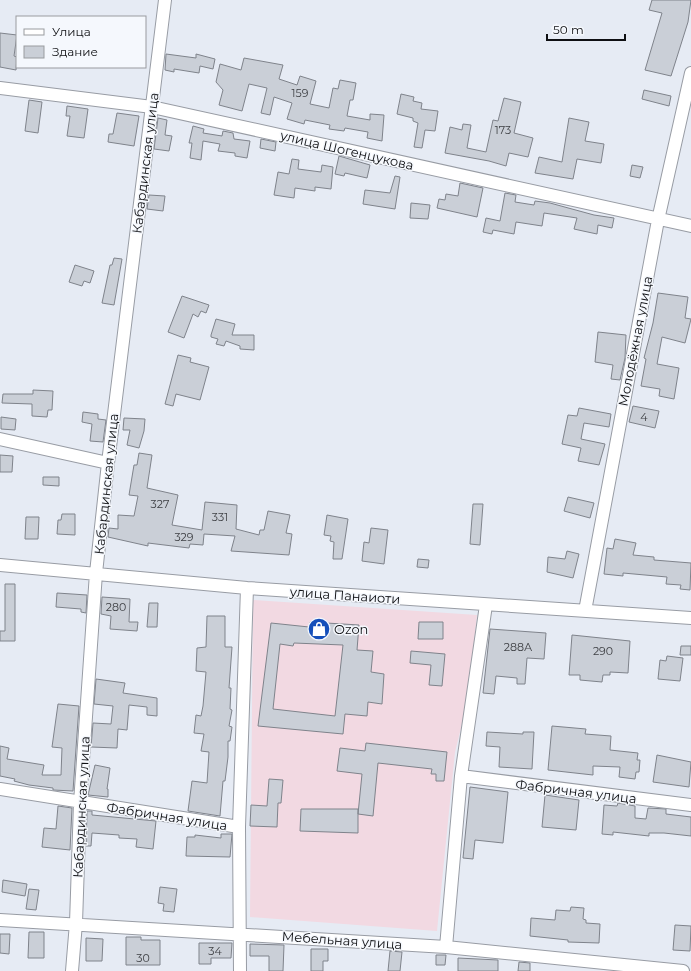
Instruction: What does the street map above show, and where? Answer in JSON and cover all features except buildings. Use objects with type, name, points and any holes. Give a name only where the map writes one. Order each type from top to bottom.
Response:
[{"type":"street","name":"Кабардинская улица","points":[[72,971],[76,923],[80,803],[96,573],[108,463],[165,0]]},
{"type":"street","name":"Молодёжная улица","points":[[585,611],[658,220],[691,73]]},
{"type":"street","name":"улица Шогенцукова","points":[[0,88],[152,107],[658,220],[691,226]]},
{"type":"street","points":[[0,439],[108,463]]},
{"type":"street","name":"улица Панаиоти","points":[[0,565],[247,588],[691,618]]},
{"type":"street","points":[[240,971],[239,828],[247,588]]},
{"type":"street","points":[[446,947],[461,776],[486,605]]},
{"type":"street","name":"Фабричная улица","points":[[461,776],[691,805]]},
{"type":"street","name":"Фабричная улица","points":[[0,789],[239,828]]},
{"type":"street","name":"Мебельная улица","points":[[0,920],[76,923],[446,947],[683,971]]},
{"type":"shaded area","points":[[253,600],[477,615],[467,704],[455,752],[437,931],[250,917]]},
{"type":"place","name":"Ozon","points":[[319,629]]}]
